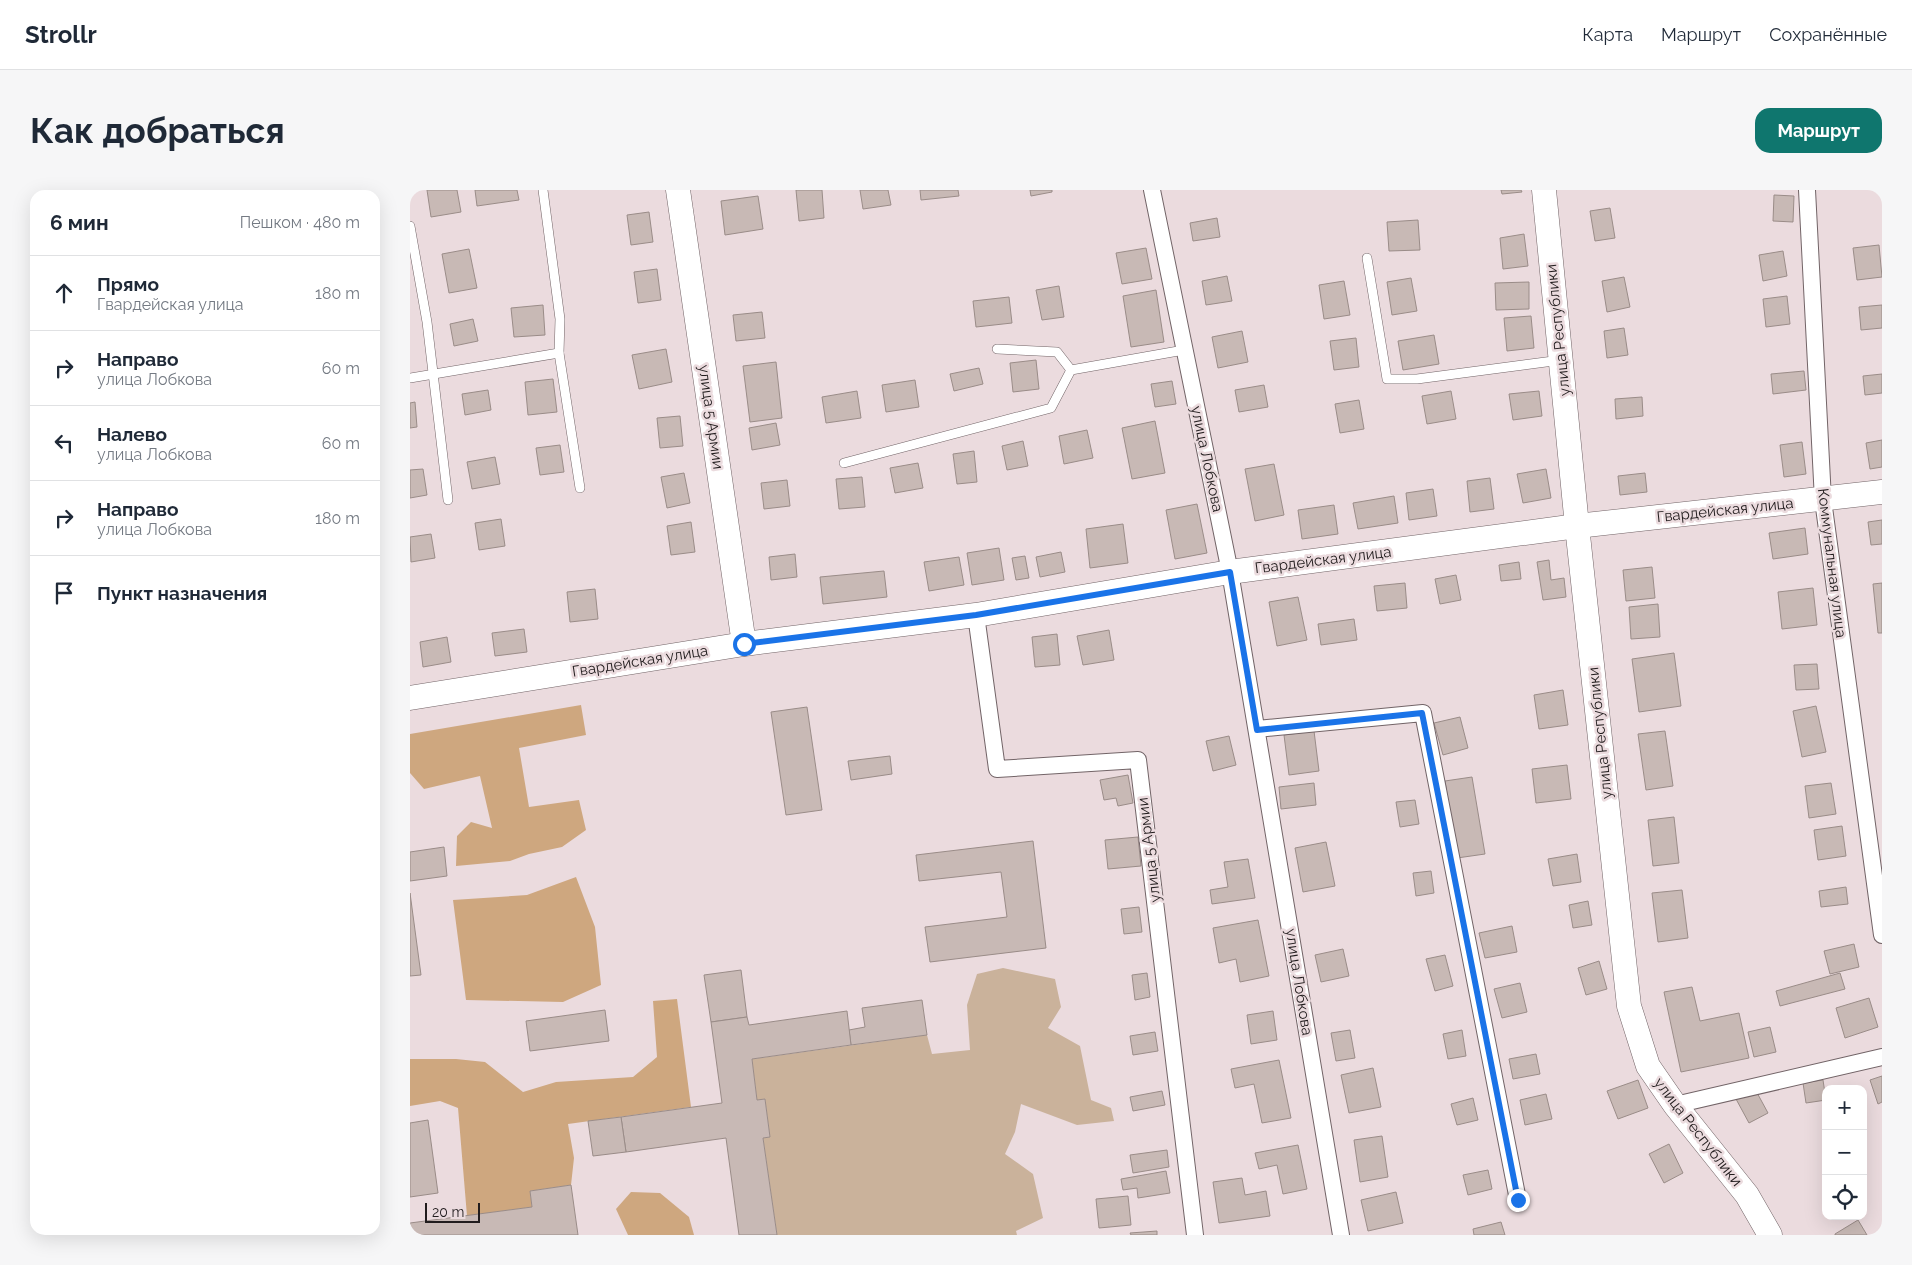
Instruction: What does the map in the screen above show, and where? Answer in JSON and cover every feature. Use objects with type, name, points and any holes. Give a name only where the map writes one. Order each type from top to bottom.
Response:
[{"type":"main road","name":"улица 5 Армии","points":[[678,190],[744,644]]},
{"type":"main road","name":"улица Республики","points":[[1544,190],[1577,526],[1629,1006],[1648,1066],[1675,1104],[1747,1195],[1770,1235]]},
{"type":"main road","name":"Гвардейская улица","points":[[410,698],[744,644],[976,615],[1230,572],[1577,526],[1882,492]]},
{"type":"street","name":"улица Лобкова","points":[[1152,190],[1230,572],[1341,1235]]},
{"type":"street","name":"Коммунальная улица","points":[[1806,190],[1822,500],[1882,934]]},
{"type":"street","name":"улица 5 Армии","points":[[976,615],[997,770],[1138,760],[1195,1235]]},
{"type":"street","points":[[1257,730],[1422,713],[1518,1200]]},
{"type":"street","points":[[1675,1104],[1882,1057]]},
{"type":"lane","points":[[543,190],[560,319],[559,353],[580,488]]},
{"type":"lane","points":[[410,226],[427,322],[431,374],[448,500]]},
{"type":"lane","points":[[1366,258],[1387,379],[1417,379],[1561,360]]},
{"type":"lane","points":[[997,349],[1057,352],[1071,370]]},
{"type":"lane","points":[[1071,370],[1184,350]]},
{"type":"lane","points":[[410,378],[559,353]]},
{"type":"lane","points":[[844,463],[1051,408],[1071,370]]},
{"type":"shaded area","points":[[581,705],[586,735],[519,748],[529,807],[579,800],[586,830],[562,847],[529,854],[510,861],[456,866],[457,836],[471,822],[492,828],[480,776],[424,789],[410,773],[410,734]]},
{"type":"shaded area","points":[[576,877],[595,927],[601,985],[563,1002],[466,1000],[453,900],[527,895]]},
{"type":"shaded area","points":[[1003,968],[1055,979],[1061,1007],[1048,1028],[1080,1046],[1091,1100],[1111,1108],[1114,1121],[1077,1125],[1021,1104],[1015,1132],[1005,1154],[1033,1174],[1043,1218],[1016,1231],[1017,1235],[777,1235],[763,1138],[770,1137],[765,1099],[757,1100],[752,1059],[927,1035],[932,1054],[970,1050],[967,1005],[977,974]]},
{"type":"shaded area","points":[[677,999],[691,1107],[568,1124],[574,1158],[571,1185],[530,1191],[532,1207],[467,1216],[458,1108],[440,1101],[410,1106],[410,1059],[456,1059],[485,1062],[523,1092],[556,1082],[633,1077],[657,1057],[653,1001]]},
{"type":"shaded area","points":[[631,1192],[660,1193],[689,1217],[694,1235],[628,1235],[616,1209]]},
{"type":"building","points":[[427,190],[457,190],[461,212],[431,217]]},
{"type":"building","points":[[475,190],[517,190],[519,200],[477,206]]},
{"type":"building","points":[[796,190],[822,190],[824,218],[799,221]]},
{"type":"building","points":[[860,190],[888,190],[891,205],[863,209]]},
{"type":"building","points":[[920,190],[958,190],[959,196],[921,200]]},
{"type":"building","points":[[1030,190],[1052,190],[1052,192],[1031,196]]},
{"type":"building","points":[[1501,190],[1521,190],[1522,192],[1502,194]]},
{"type":"building","points":[[1774,195],[1794,196],[1793,222],[1773,221]]},
{"type":"building","points":[[758,196],[763,229],[725,235],[721,201]]},
{"type":"building","points":[[1610,208],[1615,238],[1595,241],[1590,211]]},
{"type":"building","points":[[649,212],[653,242],[631,245],[627,215]]},
{"type":"building","points":[[1217,218],[1220,237],[1193,241],[1190,223]]},
{"type":"building","points":[[1418,220],[1420,250],[1389,251],[1387,222]]},
{"type":"building","points":[[1524,234],[1528,266],[1503,269],[1500,238]]},
{"type":"building","points":[[1879,245],[1882,277],[1857,280],[1853,248]]},
{"type":"building","points":[[1146,248],[1152,279],[1122,284],[1116,253]]},
{"type":"building","points":[[469,249],[477,288],[449,293],[442,254]]},
{"type":"building","points":[[1783,251],[1787,276],[1763,281],[1759,255]]},
{"type":"building","points":[[657,269],[661,300],[638,303],[634,272]]},
{"type":"building","points":[[1227,276],[1232,301],[1206,305],[1202,281]]},
{"type":"building","points":[[1624,277],[1630,307],[1607,312],[1602,281]]},
{"type":"building","points":[[1411,278],[1417,311],[1392,315],[1387,282]]},
{"type":"building","points":[[1344,281],[1350,315],[1324,319],[1319,285]]},
{"type":"building","points":[[1529,282],[1529,309],[1496,310],[1495,283]]},
{"type":"building","points":[[1059,286],[1064,317],[1042,320],[1036,290]]},
{"type":"building","points":[[1156,290],[1164,342],[1131,347],[1123,296]]},
{"type":"building","points":[[1787,296],[1790,324],[1766,327],[1763,299]]},
{"type":"building","points":[[1009,297],[1012,323],[976,327],[973,301]]},
{"type":"building","points":[[543,305],[545,335],[514,337],[511,308]]},
{"type":"building","points":[[1882,305],[1882,328],[1861,330],[1859,307]]},
{"type":"building","points":[[762,312],[765,338],[736,341],[733,315]]},
{"type":"building","points":[[1531,316],[1534,348],[1507,351],[1504,318]]},
{"type":"building","points":[[473,319],[478,341],[454,346],[450,324]]},
{"type":"building","points":[[1624,328],[1628,355],[1607,358],[1604,331]]},
{"type":"building","points":[[1242,331],[1248,362],[1218,368],[1212,337]]},
{"type":"building","points":[[1434,335],[1439,364],[1403,370],[1398,341]]},
{"type":"building","points":[[1356,338],[1359,367],[1334,370],[1330,341]]},
{"type":"building","points":[[666,349],[672,382],[639,389],[632,355]]},
{"type":"building","points":[[1036,360],[1039,389],[1013,392],[1010,363]]},
{"type":"building","points":[[776,362],[782,418],[750,422],[743,366]]},
{"type":"building","points":[[979,368],[983,384],[954,391],[950,374]]},
{"type":"building","points":[[1804,371],[1806,390],[1773,394],[1771,374]]},
{"type":"building","points":[[1882,374],[1882,393],[1865,395],[1863,376]]},
{"type":"building","points":[[553,379],[557,412],[528,415],[525,382]]},
{"type":"building","points":[[915,380],[919,407],[886,412],[882,385]]},
{"type":"building","points":[[1172,381],[1176,404],[1155,407],[1151,384]]},
{"type":"building","points":[[1264,385],[1268,407],[1239,412],[1235,390]]},
{"type":"building","points":[[488,390],[491,410],[465,415],[462,394]]},
{"type":"building","points":[[857,391],[861,418],[826,423],[822,397]]},
{"type":"building","points":[[1451,391],[1456,419],[1427,424],[1422,396]]},
{"type":"building","points":[[1539,391],[1542,416],[1513,420],[1509,394]]},
{"type":"building","points":[[1642,397],[1643,416],[1616,419],[1615,399]]},
{"type":"building","points":[[1359,400],[1364,429],[1340,433],[1335,404]]},
{"type":"building","points":[[415,402],[417,427],[410,428],[410,403]]},
{"type":"building","points":[[680,416],[683,446],[660,448],[657,418]]},
{"type":"building","points":[[1155,421],[1165,473],[1132,479],[1122,428]]},
{"type":"building","points":[[776,423],[780,445],[752,450],[749,428]]},
{"type":"building","points":[[1087,430],[1093,458],[1064,464],[1059,436]]},
{"type":"building","points":[[1882,440],[1882,467],[1870,469],[1866,443]]},
{"type":"building","points":[[1023,441],[1028,466],[1007,470],[1002,446]]},
{"type":"building","points":[[1802,442],[1806,474],[1784,477],[1780,445]]},
{"type":"building","points":[[560,445],[564,472],[540,475],[536,448]]},
{"type":"building","points":[[974,451],[977,482],[957,484],[953,454]]},
{"type":"building","points":[[495,457],[500,484],[472,489],[467,462]]},
{"type":"building","points":[[918,463],[923,488],[895,493],[890,468]]},
{"type":"building","points":[[1274,464],[1284,515],[1255,521],[1245,469]]},
{"type":"building","points":[[423,469],[427,495],[410,498],[410,470]]},
{"type":"building","points":[[1546,469],[1551,498],[1523,503],[1517,474]]},
{"type":"building","points":[[684,473],[690,503],[667,508],[661,477]]},
{"type":"building","points":[[1645,473],[1647,492],[1620,495],[1618,476]]},
{"type":"building","points":[[862,477],[865,507],[839,509],[836,479]]},
{"type":"building","points":[[1490,478],[1494,509],[1470,512],[1467,481]]},
{"type":"building","points":[[787,480],[790,506],[764,509],[761,483]]},
{"type":"building","points":[[1433,489],[1437,516],[1409,520],[1406,493]]},
{"type":"building","points":[[1394,496],[1398,523],[1358,529],[1353,503]]},
{"type":"building","points":[[1197,504],[1207,553],[1175,559],[1166,510]]},
{"type":"building","points":[[1334,505],[1338,534],[1302,539],[1298,510]]},
{"type":"building","points":[[501,519],[505,546],[479,550],[475,523]]},
{"type":"building","points":[[1882,520],[1882,544],[1871,545],[1868,522]]},
{"type":"building","points":[[691,522],[695,552],[671,555],[667,526]]},
{"type":"building","points":[[1123,524],[1128,563],[1090,568],[1086,529]]},
{"type":"building","points":[[1805,528],[1808,554],[1773,559],[1769,533]]},
{"type":"building","points":[[431,534],[435,558],[411,562],[410,537]]},
{"type":"building","points":[[999,548],[1004,580],[972,585],[967,553]]},
{"type":"building","points":[[1061,552],[1065,572],[1040,577],[1036,557]]},
{"type":"building","points":[[795,554],[797,577],[771,580],[769,557]]},
{"type":"building","points":[[1025,556],[1029,578],[1016,580],[1012,558]]},
{"type":"building","points":[[959,557],[964,585],[929,591],[924,562]]},
{"type":"building","points":[[1549,560],[1551,580],[1564,578],[1566,597],[1543,600],[1537,562]]},
{"type":"building","points":[[1519,562],[1521,579],[1501,581],[1499,565]]},
{"type":"building","points":[[1652,567],[1655,598],[1626,601],[1623,570]]},
{"type":"building","points":[[884,571],[887,597],[823,604],[820,577]]},
{"type":"building","points":[[1456,575],[1461,600],[1440,604],[1435,579]]},
{"type":"building","points":[[1405,583],[1407,608],[1377,611],[1374,586]]},
{"type":"building","points":[[1882,583],[1882,633],[1878,633],[1873,584]]},
{"type":"building","points":[[1813,588],[1817,625],[1782,629],[1778,592]]},
{"type":"building","points":[[595,589],[598,619],[570,622],[567,592]]},
{"type":"building","points":[[1298,597],[1307,640],[1277,646],[1269,602]]},
{"type":"building","points":[[1658,604],[1660,637],[1631,639],[1629,607]]},
{"type":"building","points":[[1354,619],[1357,640],[1321,645],[1318,624]]},
{"type":"building","points":[[524,629],[527,652],[495,656],[492,633]]},
{"type":"building","points":[[1109,630],[1114,660],[1083,665],[1077,636]]},
{"type":"building","points":[[1057,634],[1060,665],[1035,667],[1032,637]]},
{"type":"building","points":[[447,637],[451,662],[423,667],[420,642]]},
{"type":"building","points":[[1674,653],[1681,706],[1639,712],[1632,659]]},
{"type":"building","points":[[1817,664],[1819,689],[1796,690],[1794,665]]},
{"type":"building","points":[[1563,690],[1568,725],[1539,729],[1534,695]]},
{"type":"building","points":[[1816,706],[1826,752],[1802,757],[1793,711]]},
{"type":"building","points":[[807,707],[822,810],[786,815],[771,712]]},
{"type":"building","points":[[1460,717],[1468,748],[1443,755],[1434,723]]},
{"type":"building","points":[[1314,731],[1319,771],[1289,775],[1284,735]]},
{"type":"building","points":[[1665,731],[1673,786],[1646,790],[1638,734]]},
{"type":"building","points":[[1229,736],[1236,765],[1213,771],[1206,741]]},
{"type":"building","points":[[890,756],[892,774],[851,780],[848,761]]},
{"type":"building","points":[[1567,765],[1571,799],[1536,803],[1532,769]]},
{"type":"building","points":[[1128,775],[1133,803],[1118,806],[1116,798],[1104,800],[1100,780]]},
{"type":"building","points":[[1472,777],[1485,854],[1457,858],[1445,781]]},
{"type":"building","points":[[1314,783],[1316,805],[1281,809],[1279,787]]},
{"type":"building","points":[[1831,783],[1836,814],[1809,818],[1805,786]]},
{"type":"building","points":[[1415,800],[1419,824],[1400,827],[1396,802]]},
{"type":"building","points":[[1674,817],[1679,863],[1653,866],[1648,820]]},
{"type":"building","points":[[1842,826],[1846,856],[1818,860],[1814,830]]},
{"type":"building","points":[[1138,837],[1141,866],[1108,869],[1105,840]]},
{"type":"building","points":[[1033,841],[1046,948],[930,962],[925,927],[1007,917],[1001,872],[919,881],[916,855]]},
{"type":"building","points":[[1326,842],[1335,886],[1303,892],[1295,848]]},
{"type":"building","points":[[444,847],[447,876],[410,881],[410,852]]},
{"type":"building","points":[[1577,854],[1581,882],[1553,886],[1548,859]]},
{"type":"building","points":[[1248,859],[1255,898],[1212,904],[1210,890],[1228,887],[1224,862]]},
{"type":"building","points":[[1431,871],[1434,893],[1416,896],[1413,873]]},
{"type":"building","points":[[1846,887],[1848,904],[1821,907],[1819,891]]},
{"type":"building","points":[[1682,890],[1688,938],[1658,942],[1652,893]]},
{"type":"building","points":[[410,893],[421,975],[410,976]]},
{"type":"building","points":[[1588,901],[1592,925],[1573,928],[1569,905]]},
{"type":"building","points":[[1139,907],[1142,932],[1124,934],[1121,909]]},
{"type":"building","points":[[1258,920],[1269,976],[1240,982],[1236,959],[1219,963],[1213,928]]},
{"type":"building","points":[[1512,926],[1517,952],[1485,958],[1479,933]]},
{"type":"building","points":[[1854,944],[1859,967],[1830,974],[1824,951]]},
{"type":"building","points":[[1343,949],[1349,976],[1321,982],[1315,955]]},
{"type":"building","points":[[1445,955],[1453,986],[1435,991],[1426,959]]},
{"type":"building","points":[[1599,961],[1607,989],[1586,995],[1578,968]]},
{"type":"building","points":[[741,970],[747,1017],[711,1022],[704,975]]},
{"type":"building","points":[[1147,973],[1150,997],[1135,1000],[1132,975]]},
{"type":"building","points":[[1840,973],[1845,989],[1780,1006],[1776,991]]},
{"type":"building","points":[[1520,983],[1527,1012],[1502,1018],[1494,989]]},
{"type":"building","points":[[1692,987],[1700,1021],[1739,1013],[1749,1058],[1681,1072],[1664,992]]},
{"type":"building","points":[[1869,998],[1878,1027],[1845,1038],[1836,1008]]},
{"type":"building","points":[[922,1000],[927,1035],[851,1045],[849,1030],[865,1027],[862,1008]]},
{"type":"building","points":[[605,1010],[609,1041],[530,1051],[526,1021]]},
{"type":"building","points":[[847,1011],[851,1045],[752,1059],[757,1100],[765,1099],[770,1137],[763,1138],[777,1235],[739,1235],[726,1138],[626,1152],[621,1117],[722,1103],[711,1022],[747,1017],[749,1025]]},
{"type":"building","points":[[1273,1011],[1277,1040],[1251,1044],[1247,1015]]},
{"type":"building","points":[[1770,1027],[1776,1052],[1754,1057],[1748,1032]]},
{"type":"building","points":[[1350,1030],[1355,1058],[1336,1061],[1331,1033]]},
{"type":"building","points":[[1462,1030],[1466,1056],[1448,1059],[1443,1034]]},
{"type":"building","points":[[1155,1032],[1158,1051],[1133,1055],[1130,1036]]},
{"type":"building","points":[[1536,1054],[1540,1074],[1513,1079],[1509,1059]]},
{"type":"building","points":[[1279,1060],[1291,1118],[1262,1123],[1254,1084],[1235,1088],[1231,1069]]},
{"type":"building","points":[[1373,1068],[1381,1107],[1349,1113],[1341,1075]]},
{"type":"building","points":[[1882,1076],[1882,1102],[1878,1104],[1870,1080]]},
{"type":"building","points":[[1638,1080],[1648,1108],[1618,1119],[1607,1091]]},
{"type":"building","points":[[1823,1080],[1822,1101],[1806,1103],[1803,1083]]},
{"type":"building","points":[[1755,1089],[1768,1113],[1749,1123],[1736,1099]]},
{"type":"building","points":[[1162,1091],[1165,1105],[1133,1111],[1130,1097]]},
{"type":"building","points":[[1546,1094],[1552,1119],[1525,1125],[1520,1100]]},
{"type":"building","points":[[1473,1098],[1478,1120],[1457,1125],[1451,1104]]},
{"type":"building","points":[[621,1117],[626,1152],[593,1156],[588,1121]]},
{"type":"building","points":[[428,1120],[438,1193],[410,1197],[410,1123]]},
{"type":"building","points":[[1382,1136],[1388,1177],[1360,1182],[1354,1140]]},
{"type":"building","points":[[1669,1144],[1683,1173],[1664,1183],[1649,1154]]},
{"type":"building","points":[[1298,1145],[1307,1189],[1283,1194],[1277,1165],[1259,1169],[1255,1153]]},
{"type":"building","points":[[1167,1150],[1169,1167],[1133,1173],[1130,1155]]},
{"type":"building","points":[[1488,1170],[1492,1189],[1468,1195],[1463,1175]]},
{"type":"building","points":[[1166,1171],[1170,1193],[1138,1198],[1137,1188],[1123,1190],[1121,1179]]},
{"type":"building","points":[[1242,1178],[1245,1195],[1266,1191],[1270,1216],[1219,1223],[1213,1182]]},
{"type":"building","points":[[571,1185],[578,1235],[410,1235],[410,1223],[532,1207],[530,1191]]},
{"type":"building","points":[[1396,1192],[1403,1223],[1368,1231],[1361,1200]]},
{"type":"building","points":[[1128,1196],[1131,1225],[1099,1228],[1096,1199]]},
{"type":"building","points":[[1858,1220],[1867,1235],[1835,1235]]},
{"type":"building","points":[[1501,1222],[1505,1235],[1474,1235],[1473,1229]]},
{"type":"building","points":[[1157,1231],[1157,1235],[1131,1235],[1130,1233]]},
{"type":"route","points":[[744,644],[976,615],[1230,572],[1257,730],[1422,713],[1518,1200]]}]
